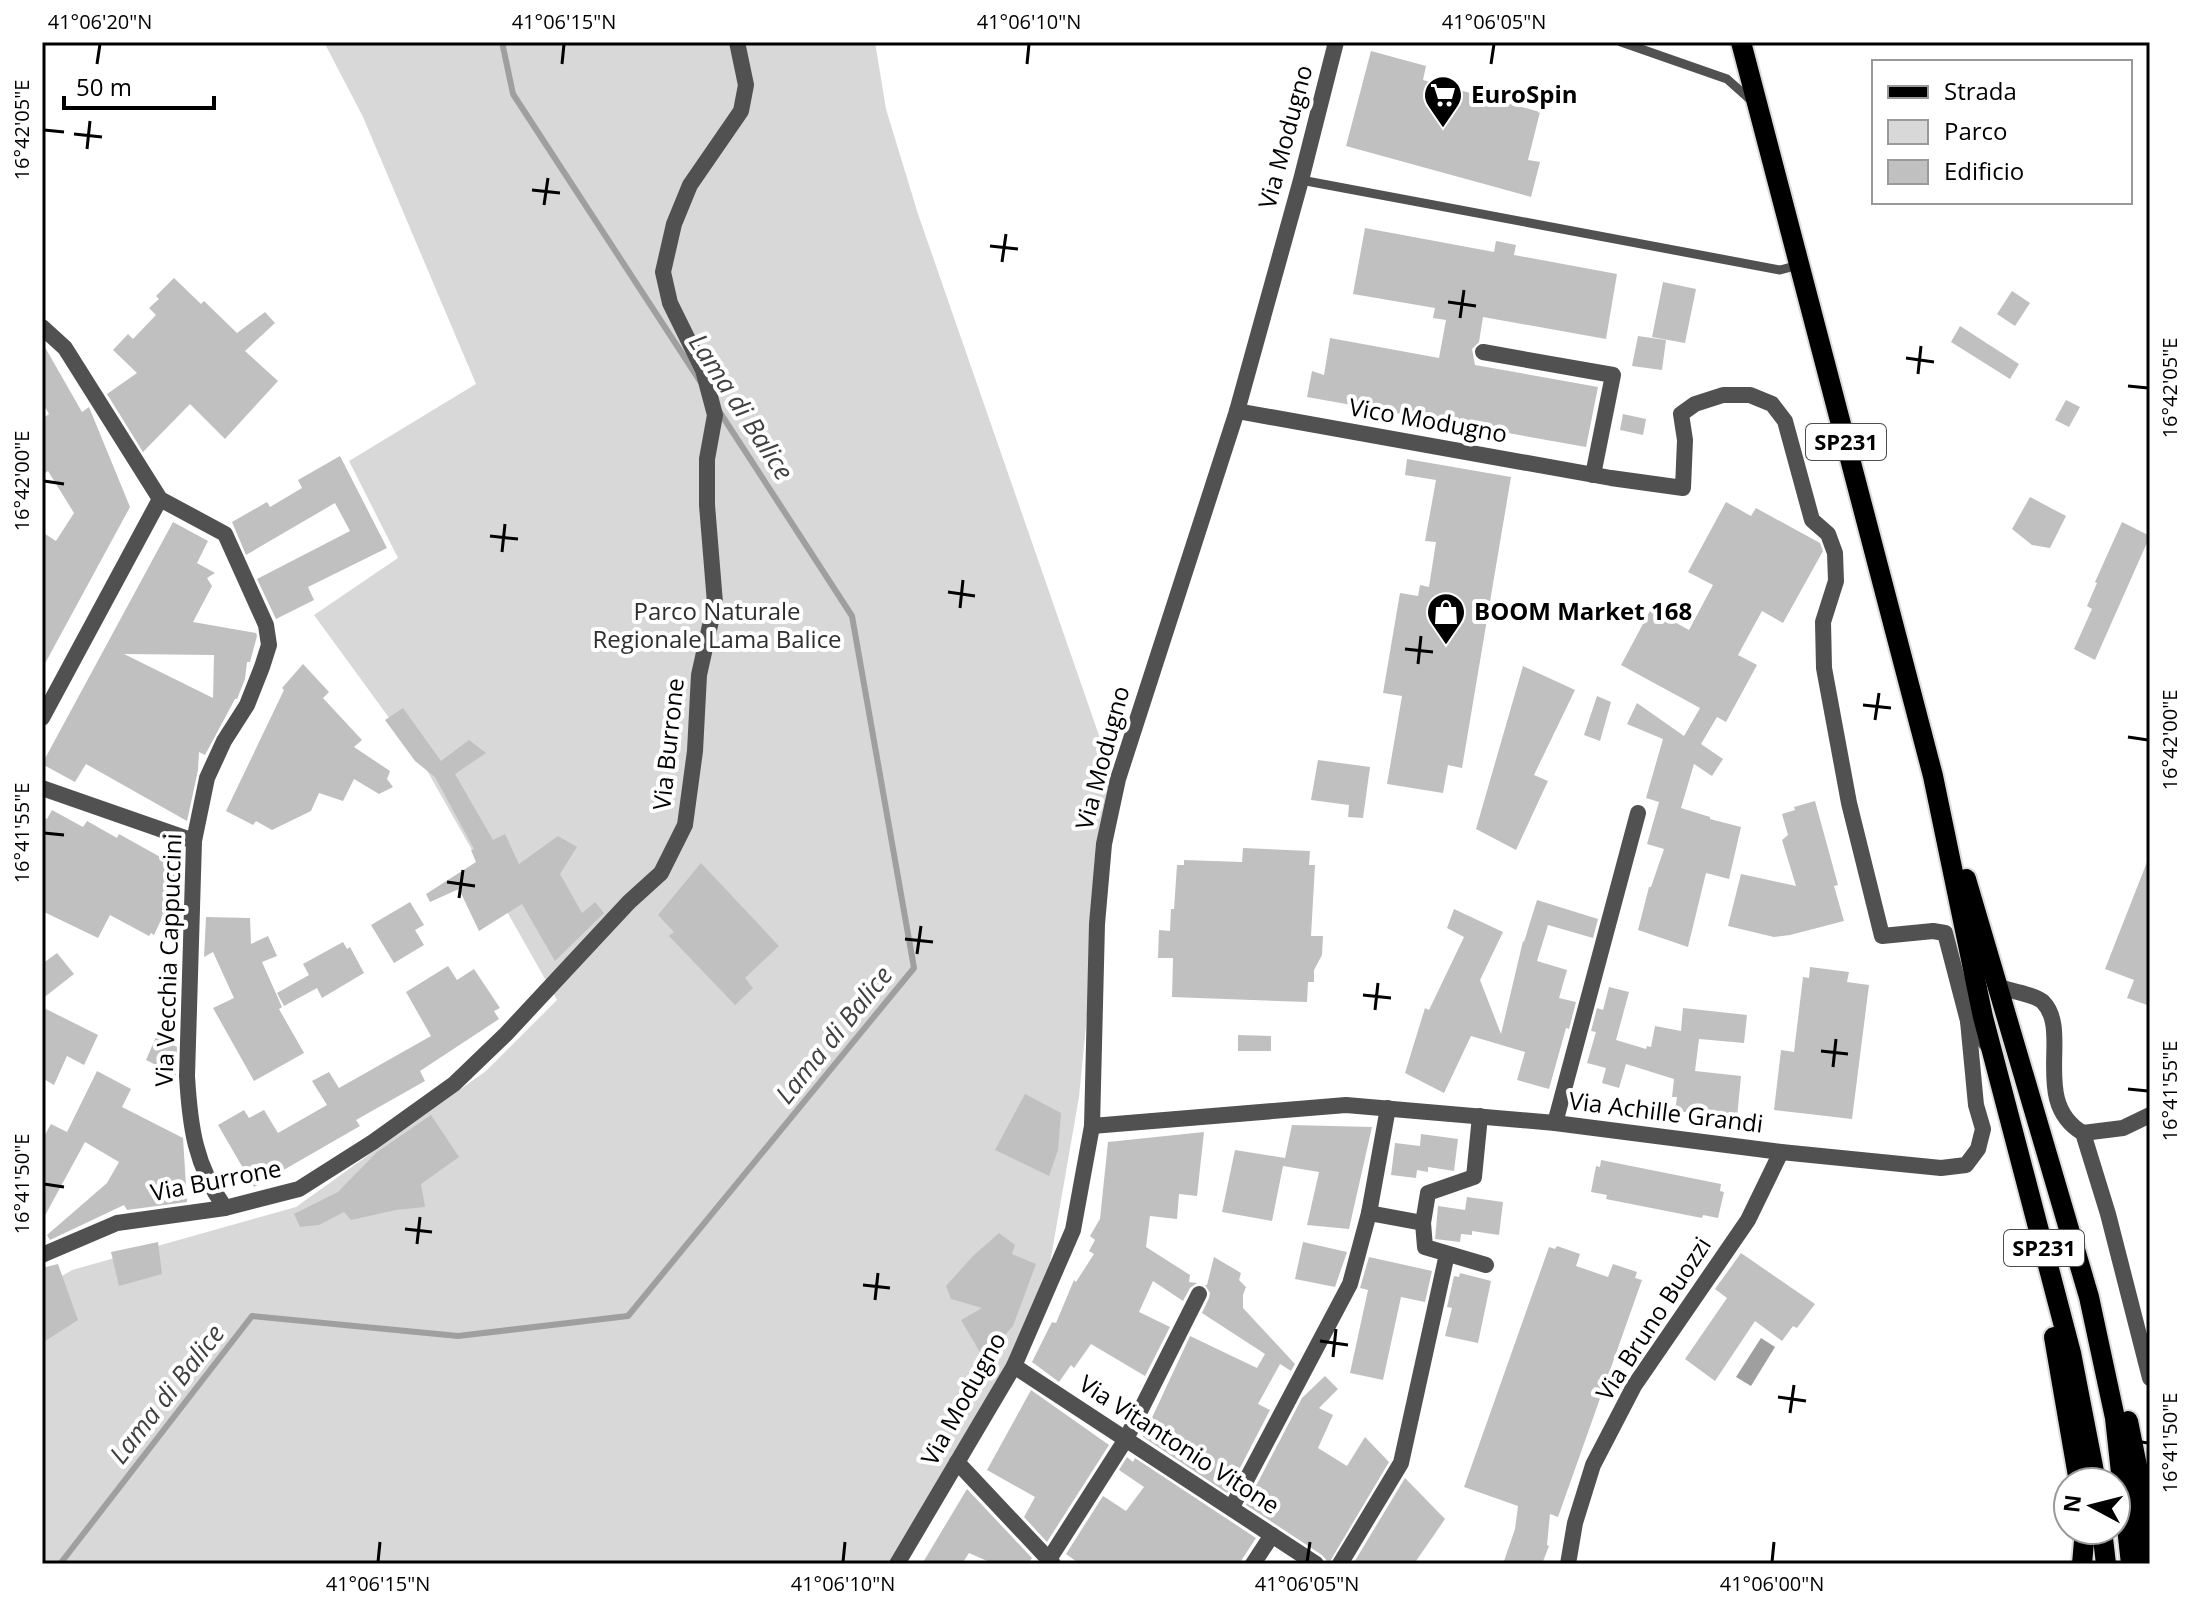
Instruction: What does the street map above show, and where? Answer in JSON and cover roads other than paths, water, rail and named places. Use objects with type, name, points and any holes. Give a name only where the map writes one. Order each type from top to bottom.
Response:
[{"type":"main road","name":"SP231","points":[[1741,42],[1933,776],[1992,1051],[2078,1382],[2093,1466]]},
{"type":"main road","name":"SP231","points":[[1933,776],[1978,915],[1996,986],[2078,1258],[2104,1362],[2119,1448],[2131,1564]]},
{"type":"main road","points":[[2037,1123],[2089,1251],[2108,1325],[2138,1471],[2148,1564]]},
{"type":"main road","points":[[2029,1187],[2076,1466]]},
{"type":"street","name":"Via Burrone","points":[[42,1255],[117,1223],[225,1208],[299,1189],[373,1142],[454,1084],[661,873],[685,825],[695,751],[699,675],[715,603],[707,505],[707,459],[715,415],[703,370],[670,303],[663,272],[674,224],[690,185],[741,111],[746,85],[737,42]]},
{"type":"street","name":"Via Modugno","points":[[897,1564],[1014,1366],[1073,1230],[1092,1126],[1097,924],[1104,844],[1118,779],[1237,411],[1336,42]]},
{"type":"street","name":"Via Vecchia Cappuccini","points":[[44,330],[65,348],[160,499],[225,534],[266,625],[269,645],[247,705],[224,741],[207,778],[194,841],[187,1076],[189,1110],[195,1149],[208,1184],[225,1208]]},
{"type":"street","points":[[1483,352],[1613,375],[1593,475]]},
{"type":"street","name":"Vico Modugno","points":[[1237,411],[1593,475],[1683,488],[1685,440],[1681,414],[1695,404],[1723,395],[1750,395],[1772,404],[1785,421],[1812,520],[1828,534],[1835,553],[1836,581],[1823,622],[1824,668],[1849,803],[1882,936],[1919,932]]},
{"type":"street","points":[[42,718],[160,499]]},
{"type":"street","points":[[42,788],[194,841]]},
{"type":"street","points":[[1555,1123],[1638,813]]},
{"type":"street","name":"Via Achille Grandi","points":[[1092,1126],[1346,1105],[1555,1123],[1781,1152],[1941,1168],[1966,1165],[1978,1149],[1983,1129],[1976,1105],[1968,1021],[1945,933],[1919,932]]},
{"type":"street","points":[[1996,986],[2044,1002],[2053,1029],[2054,1087],[2072,1126],[2083,1133],[2123,1128],[2150,1115]]},
{"type":"street","points":[[1968,1021],[1992,1051]]},
{"type":"street","points":[[1232,1507],[1350,1284],[1369,1213],[1388,1108]]},
{"type":"street","points":[[1480,1116],[1474,1177],[1428,1193],[1423,1223],[1425,1247],[1486,1265]]},
{"type":"street","points":[[2083,1133],[2108,1214],[2150,1378]]},
{"type":"street","name":"Via Bruno Buozzi","points":[[1568,1564],[1575,1523],[1593,1465],[1634,1386],[1748,1220],[1781,1152]]},
{"type":"street","points":[[1369,1213],[1423,1223]]},
{"type":"street","points":[[1340,1564],[1401,1463],[1447,1254]]},
{"type":"street","points":[[957,1462],[1049,1563],[1126,1439],[1199,1294]]},
{"type":"street","name":"Via Vitantonio Vitone","points":[[1014,1366],[1316,1564]]},
{"type":"street","points":[[1253,1564],[1272,1535]]},
{"type":"lane","points":[[1621,42],[1727,79],[1758,107]]},
{"type":"lane","points":[[1301,180],[1780,270],[1799,265]]},
{"type":"waterway","name":"Lama di Balice","points":[[502,42],[513,94],[700,381]]},
{"type":"waterway","name":"Lama di Balice","points":[[60,1564],[252,1316],[458,1336],[628,1316],[914,968],[852,616],[719,411]]},
{"type":"place","name":"EuroSpin","points":[[1443,129]]},
{"type":"place","name":"BOOM Market 168","points":[[1446,646]]},
{"type":"park label","name":"Parco Naturale Regionale Lama Balice","points":[[717,626]]}]
